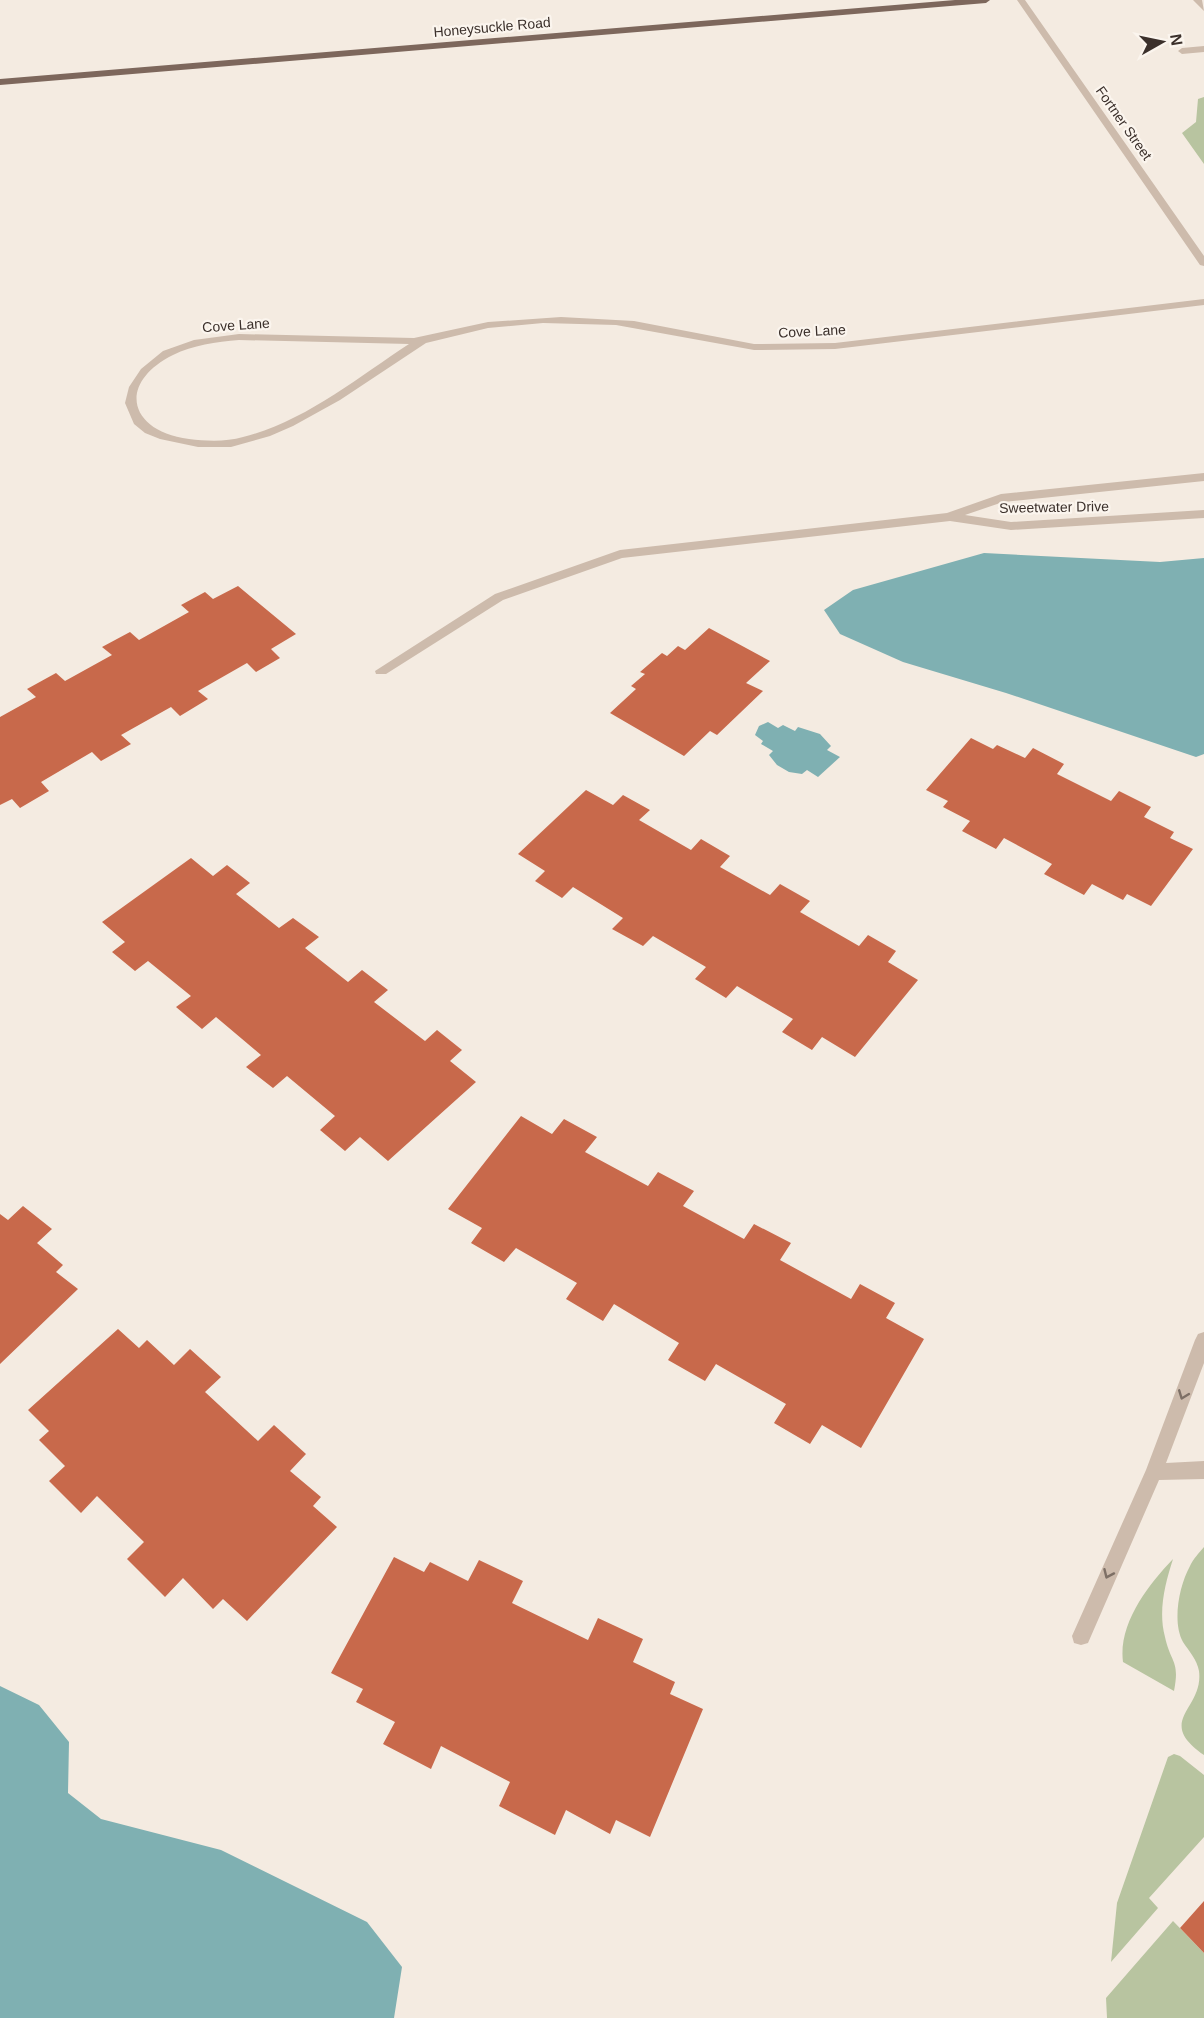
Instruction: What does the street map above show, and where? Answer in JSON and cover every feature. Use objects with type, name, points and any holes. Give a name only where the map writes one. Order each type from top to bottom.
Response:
[{"type":"main road","name":"Honeysuckle Road","points":[[0,82],[986,0]]},
{"type":"street","name":"Fortner Street","points":[[1021,0],[1204,263]]},
{"type":"street","points":[[1197,0],[1204,8]]},
{"type":"street","points":[[1182,51],[1204,49]]},
{"type":"street","name":"Cove Lane","points":[[423,340],[319,406],[281,427],[243,441],[205,445],[173,441],[145,427],[132,412],[130,394],[142,373],[162,355],[183,346],[241,337],[423,340],[471,327],[519,322],[605,322],[669,330],[752,347],[788,348],[835,346],[1204,302]]},
{"type":"street","name":"Sweetwater Drive","points":[[949,517],[1001,498],[1204,477]]},
{"type":"street","name":"Sweetwater Drive","points":[[949,517],[1011,526],[1204,514]]},
{"type":"street","points":[[381,671],[499,597],[620,554],[949,517]]},
{"type":"street","points":[[1081,1636],[1154,1472],[1204,1340]]},
{"type":"street","points":[[1154,1472],[1204,1470]]},
{"type":"green space","points":[[1204,97],[1204,164],[1182,133],[1196,122],[1198,99]]},
{"type":"green space","points":[[1204,1547],[1204,1755],[1190,1743],[1183,1733],[1182,1723],[1199,1684],[1199,1671],[1195,1659],[1183,1642],[1177,1614],[1186,1574]]},
{"type":"green space","points":[[1173,1559],[1165,1588],[1162,1617],[1167,1646],[1176,1673],[1174,1691],[1123,1662],[1125,1634],[1130,1620],[1145,1593]]},
{"type":"green space","points":[[1174,1754],[1180,1756],[1204,1775],[1204,1837],[1149,1898],[1158,1908],[1111,1962],[1117,1903],[1168,1757]]},
{"type":"green space","points":[[1173,1921],[1204,1953],[1204,2018],[1107,2018],[1106,1998]]},
{"type":"water","points":[[984,553],[1160,562],[1204,558],[1204,754],[1196,757],[1006,693],[903,662],[840,634],[824,610],[853,590]]},
{"type":"water","points":[[768,722],[778,728],[783,725],[795,731],[798,727],[820,734],[831,746],[827,750],[840,757],[818,777],[807,770],[802,774],[789,772],[777,765],[769,755],[773,751],[761,744],[763,741],[755,735],[759,726]]},
{"type":"water","points":[[0,1686],[39,1705],[69,1742],[68,1793],[101,1819],[221,1850],[367,1922],[402,1967],[394,2018],[0,2018]]},
{"type":"building","points":[[238,586],[296,634],[271,649],[280,658],[256,672],[247,663],[198,691],[208,699],[180,716],[171,707],[121,735],[131,744],[101,761],[92,752],[41,782],[49,791],[20,808],[12,799],[0,805],[0,717],[36,697],[27,689],[56,673],[65,681],[112,655],[102,647],[130,632],[139,640],[189,612],[181,605],[205,592],[213,599]]},
{"type":"building","points":[[709,628],[770,661],[746,683],[763,691],[717,735],[710,731],[684,756],[610,713],[636,689],[631,686],[645,674],[640,672],[662,653],[667,656],[678,646],[685,650]]},
{"type":"building","points":[[971,738],[993,749],[997,745],[1025,758],[1033,748],[1064,764],[1057,774],[1111,801],[1119,791],[1151,807],[1144,817],[1174,832],[1170,838],[1193,849],[1151,906],[1127,894],[1123,900],[1092,884],[1084,895],[1044,874],[1052,864],[1004,838],[996,849],[962,831],[970,821],[943,807],[948,801],[926,790]]},
{"type":"building","points":[[586,790],[613,805],[623,795],[650,810],[639,820],[691,850],[701,839],[730,856],[720,867],[770,895],[780,884],[810,901],[800,912],[859,946],[868,935],[896,951],[888,962],[918,980],[855,1057],[822,1037],[812,1050],[782,1032],[793,1019],[737,986],[726,998],[695,979],[706,967],[653,936],[643,946],[612,929],[623,918],[573,887],[562,898],[535,881],[545,871],[518,854]]},
{"type":"building","points":[[191,858],[213,876],[227,865],[250,883],[236,894],[279,928],[293,918],[319,937],[305,948],[348,982],[362,970],[388,990],[374,1002],[425,1041],[437,1030],[462,1050],[450,1061],[476,1082],[388,1161],[360,1137],[345,1151],[320,1130],[335,1116],[287,1076],[273,1088],[246,1067],[261,1055],[216,1017],[202,1029],[176,1007],[191,996],[148,961],[135,971],[112,952],[125,942],[102,922]]},
{"type":"building","points":[[521,1116],[552,1134],[564,1119],[597,1137],[585,1152],[648,1186],[658,1172],[694,1191],[683,1206],[744,1239],[754,1224],[791,1243],[780,1260],[851,1299],[860,1284],[895,1303],[886,1318],[924,1339],[861,1448],[822,1425],[810,1444],[774,1423],[786,1404],[716,1364],[705,1381],[668,1360],[679,1343],[614,1304],[603,1321],[566,1299],[577,1283],[516,1248],[504,1262],[471,1243],[482,1228],[448,1209]]},
{"type":"building","points":[[23,1206],[52,1229],[37,1243],[63,1265],[56,1272],[78,1289],[0,1364],[0,1214],[8,1220]]},
{"type":"building","points":[[118,1329],[139,1348],[147,1340],[174,1365],[190,1349],[221,1377],[205,1392],[258,1441],[274,1425],[306,1454],[290,1471],[321,1497],[313,1506],[337,1527],[247,1621],[223,1599],[213,1609],[183,1578],[165,1597],[127,1559],[144,1542],[97,1496],[81,1513],[49,1481],[65,1466],[39,1440],[49,1431],[28,1410]]},
{"type":"building","points":[[394,1557],[424,1572],[430,1562],[468,1581],[479,1560],[523,1581],[512,1603],[588,1640],[598,1618],[643,1639],[633,1662],[675,1682],[670,1694],[703,1709],[650,1837],[616,1820],[610,1834],[566,1810],[555,1835],[499,1806],[510,1782],[441,1746],[431,1769],[383,1744],[395,1722],[356,1702],[363,1689],[331,1673]]},
{"type":"building","points":[[1204,1901],[1204,1953],[1180,1928]]}]
